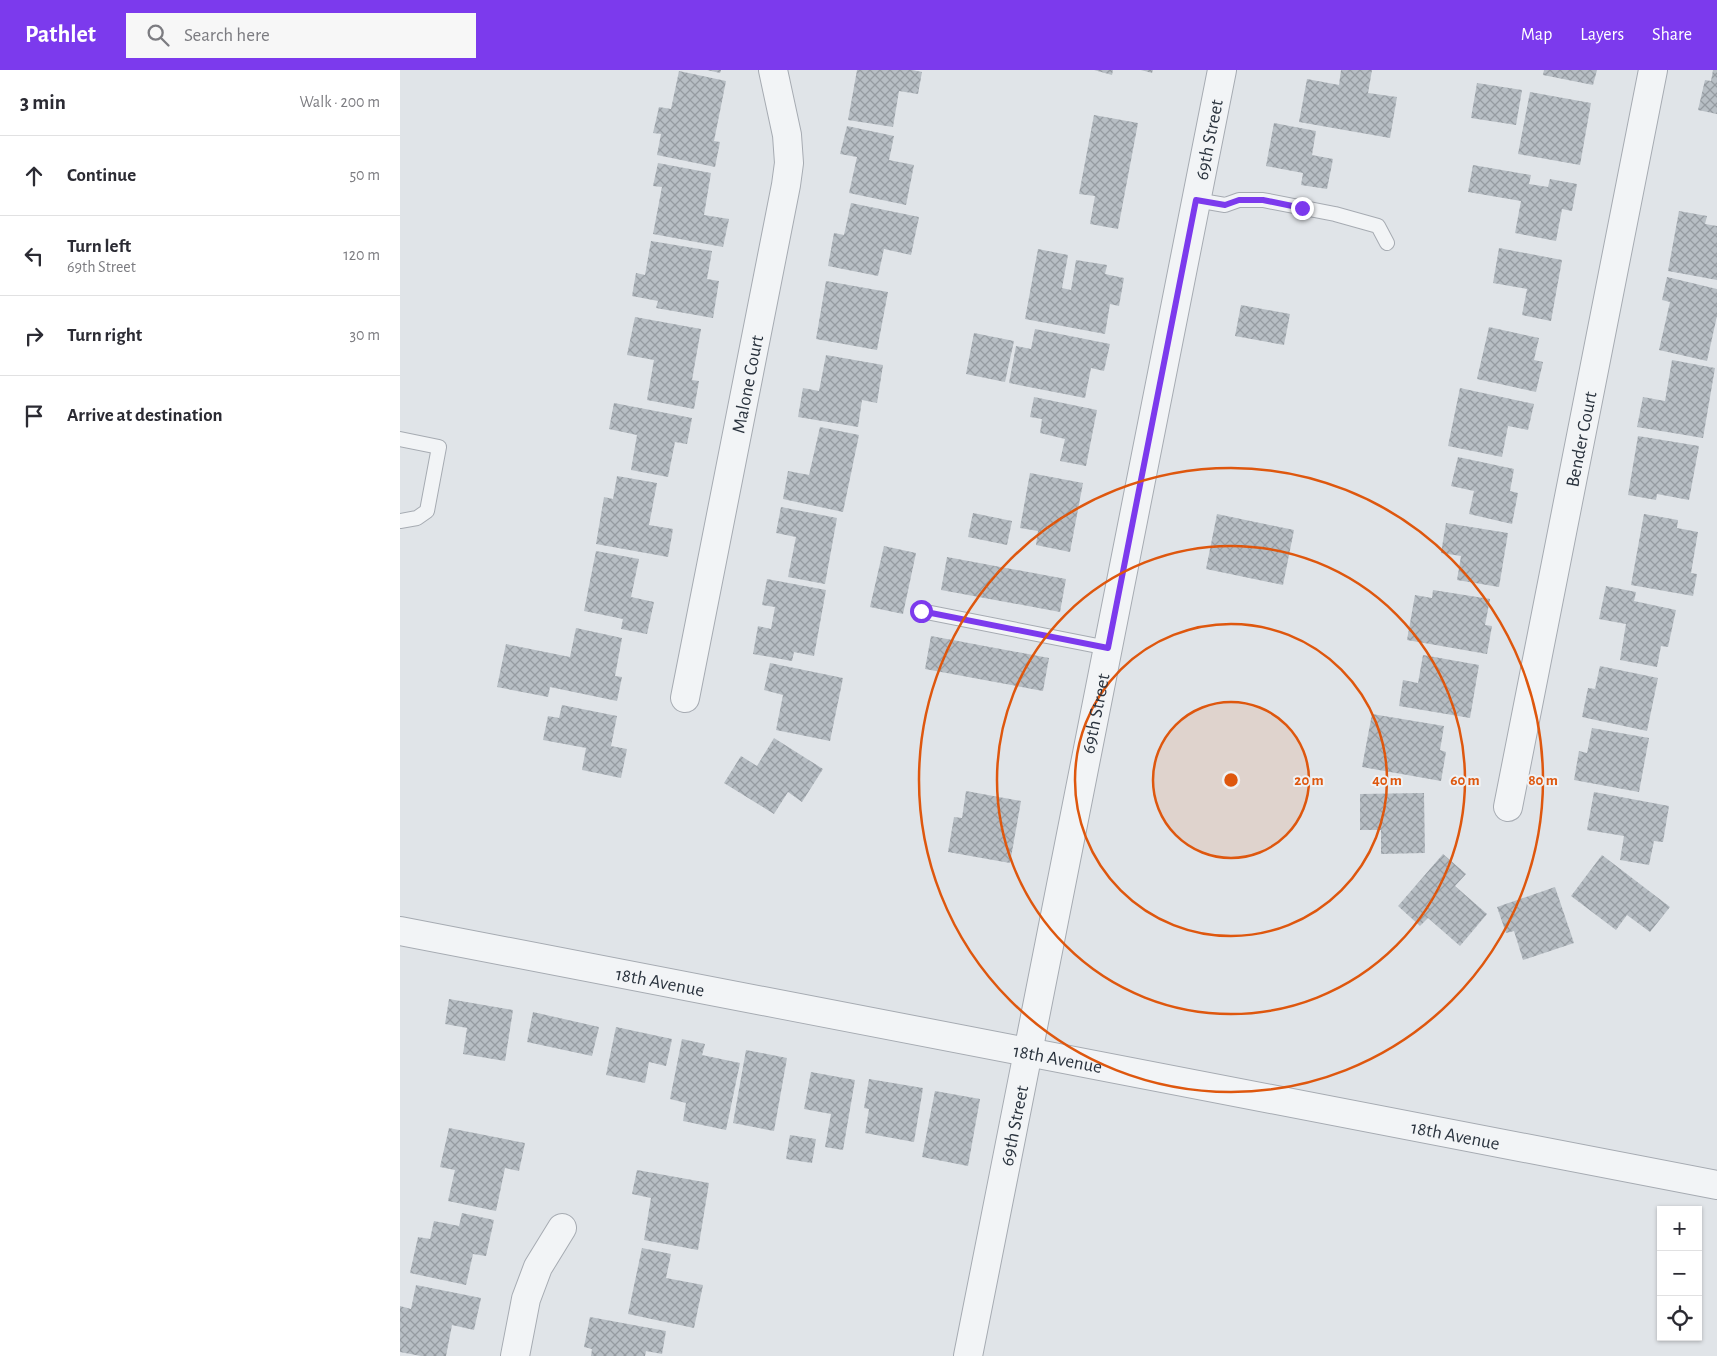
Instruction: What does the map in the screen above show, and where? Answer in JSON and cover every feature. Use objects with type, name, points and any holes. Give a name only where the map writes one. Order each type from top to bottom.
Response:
[{"type":"street","name":"Malone Court","points":[[685,698],[786,185],[789,163],[787,135],[773,70]]},
{"type":"street","name":"69th Street","points":[[968,1356],[1222,70]]},
{"type":"street","name":"Bender Court","points":[[1508,807],[1653,70]]},
{"type":"street","name":"18th Avenue","points":[[400,931],[1717,1184]]},
{"type":"street","points":[[515,1356],[529,1291],[538,1267],[562,1228]]},
{"type":"lane","points":[[1196,200],[1225,205],[1239,200],[1263,200],[1335,214],[1378,226],[1386,243]]},
{"type":"lane","points":[[400,440],[439,448],[427,511],[417,518],[400,522]]},
{"type":"lane","points":[[921,611],[1108,648]]},
{"type":"building","points":[[707,70],[721,70],[720,73]]},
{"type":"building","points":[[857,70],[912,70],[922,72],[918,94],[899,91],[893,127],[848,120]]},
{"type":"building","points":[[1094,70],[1113,70],[1112,75]]},
{"type":"building","points":[[1141,70],[1153,70],[1152,73]]},
{"type":"building","points":[[1341,70],[1372,70],[1368,93],[1397,97],[1390,138],[1299,122],[1307,79],[1339,85]]},
{"type":"building","points":[[1544,70],[1597,70],[1593,85],[1543,75]]},
{"type":"building","points":[[1713,70],[1717,70],[1717,114],[1698,110],[1705,80],[1711,81]]},
{"type":"building","points":[[679,71],[726,81],[714,141],[720,142],[715,167],[657,155],[661,134],[653,133],[659,107],[671,109]]},
{"type":"building","points":[[1477,83],[1522,90],[1516,125],[1471,118]]},
{"type":"building","points":[[1530,92],[1591,103],[1580,165],[1518,154]]},
{"type":"building","points":[[1094,115],[1138,123],[1118,229],[1090,224],[1095,196],[1079,194]]},
{"type":"building","points":[[1274,123],[1316,131],[1312,155],[1333,159],[1327,189],[1301,185],[1303,173],[1266,166]]},
{"type":"building","points":[[847,126],[894,136],[889,160],[914,165],[906,205],[849,193],[857,157],[840,154]]},
{"type":"building","points":[[658,163],[711,173],[704,215],[729,219],[723,247],[653,234],[662,187],[653,186]]},
{"type":"building","points":[[1473,165],[1531,175],[1529,184],[1548,187],[1550,179],[1577,184],[1572,211],[1562,209],[1556,241],[1515,233],[1521,201],[1468,192]]},
{"type":"building","points":[[851,203],[919,217],[911,255],[884,249],[878,276],[828,266],[834,233],[844,235]]},
{"type":"building","points":[[1679,211],[1707,216],[1705,224],[1717,226],[1717,280],[1668,271]]},
{"type":"building","points":[[651,241],[712,251],[707,279],[719,281],[713,318],[656,308],[658,301],[632,296],[636,273],[645,275]]},
{"type":"building","points":[[1499,248],[1562,260],[1551,321],[1522,315],[1527,289],[1493,283]]},
{"type":"building","points":[[1038,249],[1068,255],[1062,288],[1071,290],[1076,260],[1107,265],[1105,274],[1124,278],[1119,306],[1110,304],[1105,334],[1025,319]]},
{"type":"building","points":[[1667,277],[1717,289],[1717,316],[1707,361],[1659,350],[1670,302],[1662,300]]},
{"type":"building","points":[[826,281],[888,292],[877,350],[816,339]]},
{"type":"building","points":[[1241,305],[1290,314],[1284,345],[1235,336]]},
{"type":"building","points":[[635,317],[701,329],[692,380],[699,381],[694,409],[647,400],[654,360],[627,355]]},
{"type":"building","points":[[1489,327],[1539,338],[1534,360],[1543,362],[1536,392],[1477,379]]},
{"type":"building","points":[[1035,329],[1110,344],[1104,371],[1091,368],[1085,398],[1009,383],[1016,346],[1031,349]]},
{"type":"building","points":[[974,333],[1014,341],[1005,382],[966,374]]},
{"type":"building","points":[[826,355],[883,365],[877,403],[862,400],[858,427],[798,417],[803,388],[819,391]]},
{"type":"building","points":[[1672,360],[1715,368],[1703,438],[1637,427],[1643,397],[1665,401]]},
{"type":"building","points":[[1460,388],[1534,404],[1528,430],[1508,426],[1502,457],[1448,446]]},
{"type":"building","points":[[1034,397],[1097,410],[1086,466],[1060,461],[1065,439],[1040,433],[1042,419],[1030,417]]},
{"type":"building","points":[[614,403],[692,418],[687,444],[675,442],[668,477],[631,470],[637,435],[609,429]]},
{"type":"building","points":[[820,427],[859,435],[843,512],[783,499],[788,471],[809,475]]},
{"type":"building","points":[[1638,436],[1699,446],[1689,500],[1657,494],[1656,500],[1628,495]]},
{"type":"building","points":[[1458,457],[1514,469],[1510,491],[1518,493],[1512,524],[1469,514],[1474,491],[1451,486]]},
{"type":"building","points":[[1030,473],[1083,483],[1070,552],[1036,545],[1038,531],[1020,528]]},
{"type":"building","points":[[617,476],[657,483],[649,525],[673,529],[668,557],[596,544],[604,497],[613,499]]},
{"type":"building","points":[[781,507],[837,518],[825,584],[788,577],[796,537],[776,533]]},
{"type":"building","points":[[973,513],[1012,521],[1007,545],[968,537]]},
{"type":"building","points":[[1217,514],[1294,530],[1283,585],[1206,569]]},
{"type":"building","points":[[1644,514],[1678,520],[1677,528],[1698,532],[1691,573],[1697,574],[1693,596],[1631,585]]},
{"type":"building","points":[[1446,523],[1508,533],[1499,587],[1457,580],[1461,556],[1441,553]]},
{"type":"building","points":[[884,546],[916,553],[903,614],[870,607]]},
{"type":"building","points":[[596,551],[639,559],[631,597],[654,602],[647,634],[621,629],[623,619],[584,611]]},
{"type":"building","points":[[947,557],[1066,579],[1060,612],[941,590]]},
{"type":"building","points":[[767,579],[826,590],[814,656],[794,652],[792,661],[753,654],[758,626],[771,629],[775,607],[762,605]]},
{"type":"building","points":[[1606,586],[1636,592],[1634,601],[1676,610],[1668,647],[1661,646],[1657,667],[1620,660],[1626,624],[1599,619]]},
{"type":"building","points":[[1433,590],[1490,599],[1485,625],[1492,626],[1487,654],[1407,640],[1415,595],[1432,598]]},
{"type":"building","points":[[576,628],[622,638],[615,676],[622,677],[617,701],[550,687],[548,697],[497,687],[506,644],[570,657]]},
{"type":"building","points":[[931,636],[1049,658],[1043,691],[925,669]]},
{"type":"building","points":[[1423,655],[1479,665],[1470,718],[1399,706],[1403,680],[1418,683]]},
{"type":"building","points":[[770,663],[843,678],[830,741],[776,730],[783,695],[764,690]]},
{"type":"building","points":[[1600,666],[1658,678],[1647,731],[1582,717],[1588,688],[1595,689]]},
{"type":"building","points":[[562,705],[617,716],[611,746],[627,749],[621,778],[582,770],[586,748],[543,740],[548,716],[559,718]]},
{"type":"building","points":[[1372,714],[1444,726],[1440,750],[1446,752],[1441,781],[1362,767]]},
{"type":"building","points":[[1592,728],[1649,738],[1639,792],[1574,780],[1579,751],[1587,753]]},
{"type":"building","points":[[774,738],[823,769],[802,802],[788,792],[774,814],[724,783],[741,756],[757,766]]},
{"type":"building","points":[[966,791],[1021,801],[1010,863],[948,852],[954,817],[962,818]]},
{"type":"building","points":[[1594,792],[1669,806],[1663,842],[1654,841],[1649,865],[1620,860],[1624,836],[1587,830]]},
{"type":"building","points":[[1424,793],[1425,853],[1381,854],[1381,830],[1360,830],[1360,794]]},
{"type":"building","points":[[1443,854],[1466,874],[1455,886],[1487,914],[1460,946],[1428,918],[1420,926],[1398,906]]},
{"type":"building","points":[[1602,855],[1670,907],[1650,932],[1627,915],[1616,930],[1571,896]]},
{"type":"building","points":[[1555,887],[1574,943],[1523,960],[1514,931],[1506,933],[1497,907]]},
{"type":"building","points":[[449,999],[513,1010],[505,1061],[463,1054],[467,1028],[445,1024]]},
{"type":"building","points":[[533,1012],[599,1027],[592,1056],[527,1042]]},
{"type":"building","points":[[616,1027],[672,1039],[666,1066],[649,1062],[645,1083],[606,1075]]},
{"type":"building","points":[[682,1039],[705,1044],[702,1055],[740,1063],[726,1130],[683,1121],[686,1103],[670,1099]]},
{"type":"building","points":[[746,1050],[787,1058],[774,1131],[733,1123]]},
{"type":"building","points":[[811,1072],[855,1080],[843,1150],[825,1147],[831,1114],[804,1109]]},
{"type":"building","points":[[869,1079],[923,1088],[914,1142],[865,1133],[869,1109],[864,1108]]},
{"type":"building","points":[[935,1091],[980,1099],[968,1166],[922,1157]]},
{"type":"building","points":[[449,1128],[525,1143],[519,1171],[505,1168],[496,1211],[448,1201],[455,1170],[440,1167]]},
{"type":"building","points":[[790,1135],[816,1139],[812,1163],[786,1159]]},
{"type":"building","points":[[637,1170],[709,1183],[698,1250],[644,1240],[651,1198],[632,1194]]},
{"type":"building","points":[[462,1213],[494,1220],[486,1256],[473,1254],[466,1285],[410,1273],[418,1237],[430,1239],[434,1221],[459,1226]]},
{"type":"building","points":[[642,1248],[671,1254],[666,1278],[703,1285],[694,1328],[628,1314]]},
{"type":"building","points":[[416,1285],[481,1298],[474,1330],[452,1325],[446,1356],[421,1356],[400,1352],[400,1306],[411,1309]]},
{"type":"building","points":[[590,1317],[666,1331],[662,1354],[646,1351],[645,1356],[591,1356],[592,1349],[584,1347]]},
{"type":"route","points":[[921,611],[1108,648],[1196,200],[1225,205],[1239,200],[1263,200],[1302,208]]}]
